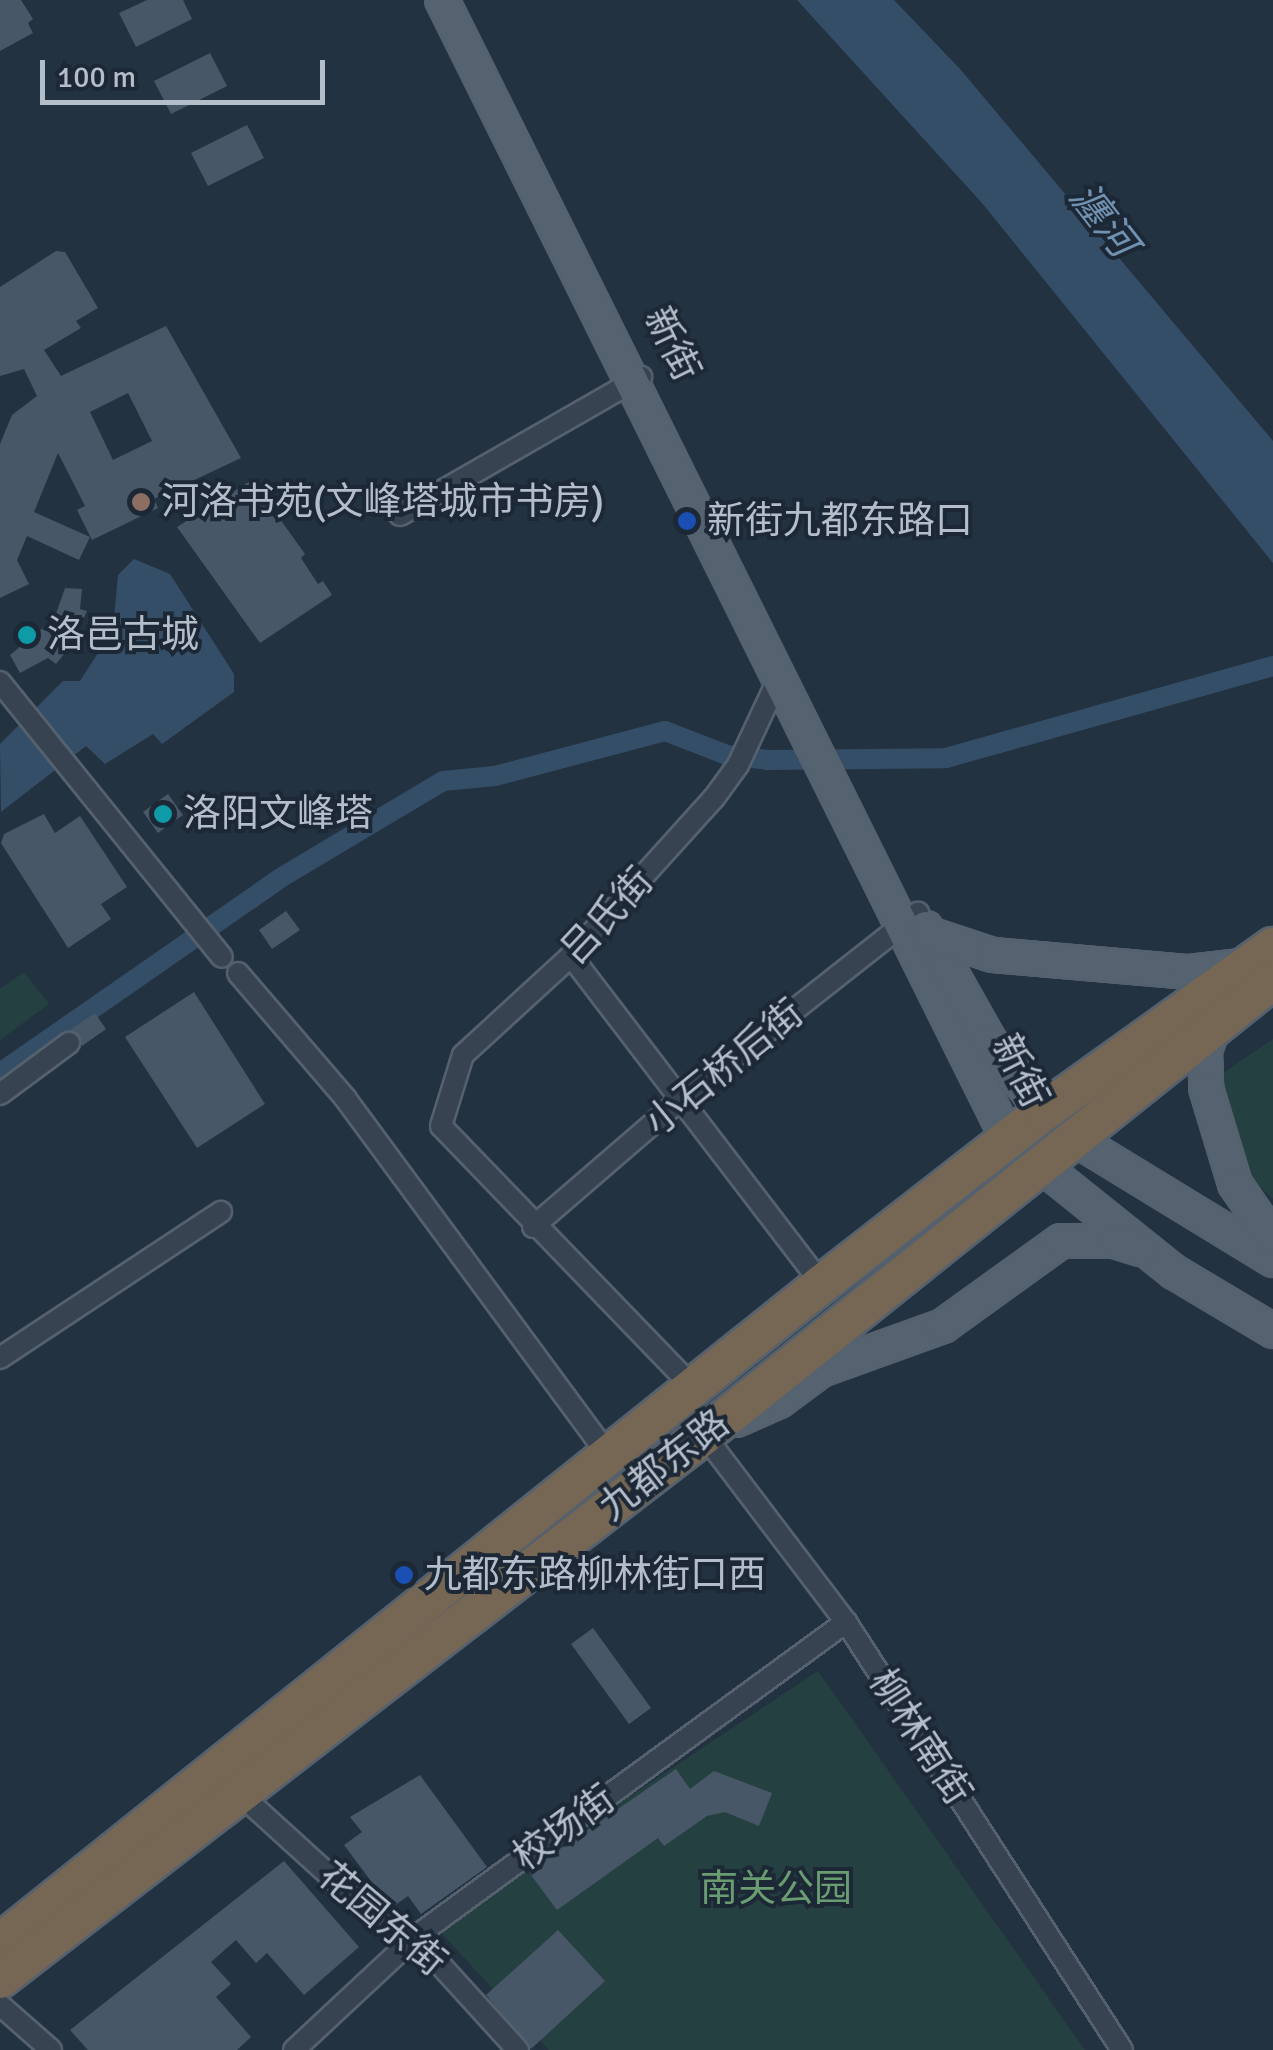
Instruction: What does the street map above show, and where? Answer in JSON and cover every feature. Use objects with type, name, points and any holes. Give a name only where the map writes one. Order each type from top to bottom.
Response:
[{"type":"highway","name":"九都东路","points":[[0,1943],[692,1386],[1008,1139],[1057,1124],[1215,1022],[1264,964]]},
{"type":"highway","name":"九都东路","points":[[0,1978],[704,1434],[1040,1166],[1057,1124],[1264,964]]},
{"type":"main road","points":[[442,0],[638,379]]},
{"type":"main road","name":"新街","points":[[459,0],[638,379],[782,670],[917,924],[989,1040],[1057,1124],[1273,1260]]},
{"type":"main road","points":[[917,924],[994,955],[1189,972],[1264,964]]},
{"type":"main road","name":"新街","points":[[917,924],[1008,1139],[1147,1252],[1273,1332]]},
{"type":"main road","points":[[1215,1022],[1205,1051],[1206,1088],[1235,1184],[1273,1239]]},
{"type":"main road","points":[[704,1434],[779,1401],[821,1370],[942,1326],[1061,1241],[1114,1241],[1147,1252]]},
{"type":"street","points":[[400,514],[638,379]]},
{"type":"street","name":"吕氏街","points":[[533,1227],[441,1126],[463,1055],[571,956],[738,765],[782,670]]},
{"type":"street","points":[[0,682],[18,712],[222,956]]},
{"type":"street","name":"小石桥后街","points":[[533,1227],[680,1100],[917,924]]},
{"type":"street","points":[[571,956],[822,1284]]},
{"type":"street","points":[[238,973],[344,1098],[608,1454]]},
{"type":"street","points":[[0,1094],[69,1043]]},
{"type":"street","points":[[0,1358],[221,1212]]},
{"type":"street","points":[[533,1227],[692,1386]]},
{"type":"street","name":"柳林南街","points":[[704,1434],[846,1622],[1122,2050]]},
{"type":"street","name":"校场街","points":[[294,2050],[416,1936],[846,1622]]},
{"type":"street","name":"花园东街","points":[[240,1794],[373,1916],[416,1936],[518,2050]]},
{"type":"street","points":[[0,2005],[51,2050]]},
{"type":"green space","points":[[24,972],[49,1004],[0,1040],[0,989]]},
{"type":"green space","points":[[1273,1039],[1273,1199],[1237,1164],[1217,1077]]},
{"type":"green space","name":"南关公园","points":[[818,1671],[1085,2050],[549,2050],[435,1926]]},
{"type":"water","points":[[797,0],[894,0],[960,69],[1273,441],[1273,563],[982,203]]},
{"type":"water","points":[[134,559],[170,574],[234,674],[234,692],[162,744],[153,734],[105,764],[86,746],[1,812],[0,744],[63,681],[80,681],[113,630],[118,575]]},
{"type":"building","points":[[0,0],[21,0],[33,19],[28,23],[33,33],[0,51]]},
{"type":"building","points":[[147,0],[183,0],[192,19],[136,47],[119,13]]},
{"type":"building","points":[[210,53],[227,86],[171,114],[154,81]]},
{"type":"building","points":[[247,125],[264,158],[208,186],[191,153]]},
{"type":"building","points":[[56,251],[65,252],[98,308],[76,321],[81,328],[44,350],[61,376],[166,326],[241,458],[154,499],[158,508],[92,540],[77,510],[85,506],[58,453],[34,512],[90,537],[79,560],[27,536],[17,560],[29,584],[0,598],[0,444],[12,415],[37,396],[24,369],[0,376],[0,287]],"holes":[[[128,393],[152,441],[113,460],[90,412]]]},
{"type":"building","points":[[252,480],[305,554],[301,558],[318,584],[323,581],[332,595],[260,643],[177,527]]},
{"type":"building","points":[[65,588],[82,589],[80,609],[87,611],[73,643],[56,664],[48,658],[20,673],[10,655],[49,623],[51,628]]},
{"type":"building","name":"洛阳文峰塔","points":[[168,794],[183,815],[158,833],[143,812]]},
{"type":"building","points":[[44,814],[55,833],[80,816],[127,887],[101,904],[111,919],[68,948],[1,843],[4,834]]},
{"type":"building","points":[[286,911],[300,930],[272,949],[259,930]]},
{"type":"building","points":[[194,992],[265,1104],[197,1148],[125,1037]]},
{"type":"building","points":[[95,1013],[106,1029],[82,1046],[70,1030]]},
{"type":"building","points":[[593,1628],[651,1708],[629,1724],[571,1644]]},
{"type":"building","points":[[676,1769],[690,1789],[714,1771],[772,1793],[759,1826],[725,1812],[707,1816],[664,1846],[658,1838],[557,1910],[528,1871]]},
{"type":"building","points":[[420,1775],[487,1867],[421,1914],[408,1896],[391,1908],[344,1845],[362,1832],[350,1817]]},
{"type":"building","points":[[284,1861],[359,1947],[304,1995],[267,1953],[256,1963],[236,1940],[211,1962],[231,1984],[216,1997],[251,2037],[237,2050],[88,2050],[70,2030]]},
{"type":"building","points":[[558,1930],[605,1981],[531,2049],[486,1995]]},
{"type":"waterway","points":[[0,1073],[282,877],[443,781],[495,776],[665,731],[727,755],[768,760],[946,758],[1273,666]]},
{"type":"place","name":"河洛书苑(文峰塔城市书房)","points":[[141,502]]},
{"type":"place","name":"新街九都东路口","points":[[687,521]]},
{"type":"place","name":"洛邑古城","points":[[27,635]]},
{"type":"place","name":"洛阳文峰塔","points":[[163,814]]},
{"type":"place","name":"九都东路柳林街口西","points":[[404,1575]]},
{"type":"water label","name":"瀍河","points":[[1103,220]]}]
